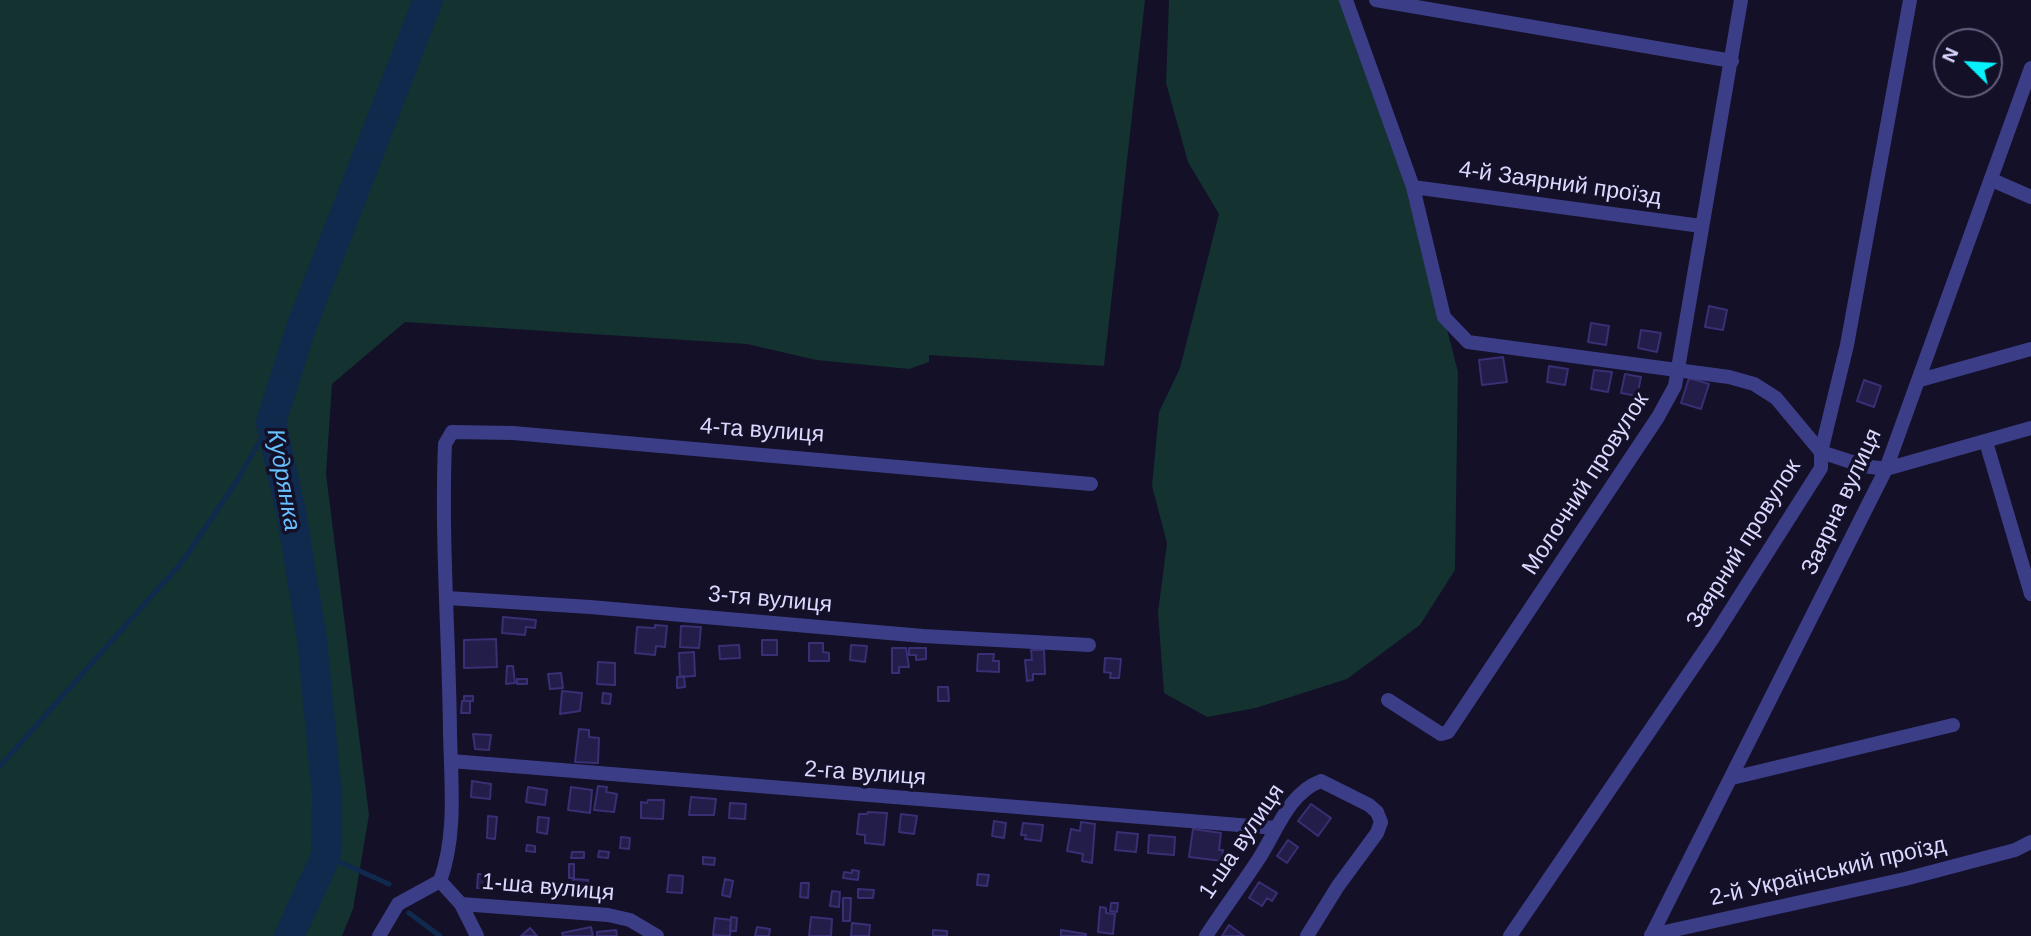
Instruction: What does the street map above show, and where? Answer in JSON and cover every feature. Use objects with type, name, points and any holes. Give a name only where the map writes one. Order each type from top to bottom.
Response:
[{"type":"street","points":[[1346,0],[1413,187],[1444,317],[1468,342],[1675,370],[1754,384],[1776,398],[1821,452],[1886,469],[2031,428]]},
{"type":"street","points":[[1376,0],[1732,61]]},
{"type":"street","name":"Молочний провулок","points":[[1388,700],[1441,734],[1448,732],[1658,416],[1675,386],[1675,370],[1741,0]]},
{"type":"street","name":"Заярний провулок","points":[[1510,936],[1715,635],[1821,468],[1821,452],[1847,345],[1910,0]]},
{"type":"street","name":"Заярна вулиця","points":[[1651,936],[1886,469],[2031,68]]},
{"type":"street","points":[[1992,180],[2031,197]]},
{"type":"street","name":"4-й Заярний проїзд","points":[[1413,187],[1701,226]]},
{"type":"street","points":[[1920,380],[2031,349]]},
{"type":"street","name":"4-та вулиця","points":[[447,598],[443,528],[444,453],[446,439],[452,432],[480,431],[1091,484]]},
{"type":"street","points":[[1986,442],[2031,594]]},
{"type":"street","points":[[379,936],[397,904],[440,881],[449,849],[451,761],[447,598]]},
{"type":"street","name":"3-тя вулиця","points":[[447,598],[590,607],[923,636],[1089,645]]},
{"type":"street","points":[[1732,778],[1952,725]]},
{"type":"street","name":"2-га вулиця","points":[[451,761],[1276,828]]},
{"type":"street","name":"1-ша вулиця","points":[[1206,936],[1300,794],[1321,781],[1369,805],[1379,816],[1377,833],[1338,886],[1307,936]]},
{"type":"street","name":"2-й Український проїзд","points":[[1651,936],[1905,879],[2015,850],[2031,842]]},
{"type":"street","name":"1-ша вулиця","points":[[440,881],[461,904],[608,915],[630,920],[657,936]]},
{"type":"street","points":[[461,904],[477,936]]},
{"type":"green space","points":[[0,0],[1145,0],[1104,366],[929,355],[929,362],[909,369],[816,360],[747,344],[405,322],[332,384],[326,474],[369,815],[353,909],[342,936],[0,936]]},
{"type":"green space","points":[[1169,0],[1346,0],[1406,170],[1458,372],[1455,570],[1420,625],[1347,679],[1256,708],[1207,717],[1164,693],[1158,612],[1167,543],[1152,486],[1159,412],[1180,368],[1219,214],[1188,162],[1166,83]]},
{"type":"building","points":[[1709,306],[1727,310],[1723,330],[1705,327]]},
{"type":"building","points":[[1591,323],[1609,326],[1606,345],[1588,342]]},
{"type":"building","points":[[1641,330],[1661,333],[1657,352],[1638,348]]},
{"type":"building","points":[[1503,357],[1507,382],[1482,385],[1479,360]]},
{"type":"building","points":[[1549,366],[1568,369],[1565,385],[1547,382]]},
{"type":"building","points":[[1594,370],[1612,372],[1608,392],[1591,389]]},
{"type":"building","points":[[1625,374],[1641,377],[1637,396],[1621,393]]},
{"type":"building","points":[[1689,378],[1709,384],[1701,409],[1681,403]]},
{"type":"building","points":[[1864,380],[1881,386],[1874,407],[1857,401]]},
{"type":"building","points":[[503,617],[536,620],[535,628],[526,627],[525,635],[502,633]]},
{"type":"building","points":[[655,625],[667,626],[665,647],[656,646],[655,655],[635,653],[637,627],[655,628]]},
{"type":"building","points":[[681,626],[701,627],[699,648],[680,647]]},
{"type":"building","points":[[496,639],[497,667],[464,668],[464,640]]},
{"type":"building","points":[[762,640],[777,640],[777,655],[762,655]]},
{"type":"building","points":[[809,643],[823,643],[823,652],[829,653],[829,661],[809,661]]},
{"type":"building","points":[[739,645],[740,658],[720,659],[719,646]]},
{"type":"building","points":[[851,645],[867,646],[865,662],[850,660]]},
{"type":"building","points":[[892,648],[906,648],[909,667],[899,667],[899,673],[892,673]]},
{"type":"building","points":[[909,648],[926,648],[926,659],[916,660],[916,655],[909,655]]},
{"type":"building","points":[[1031,650],[1044,650],[1045,674],[1033,674],[1033,680],[1027,681],[1025,660],[1032,660]]},
{"type":"building","points":[[694,652],[695,676],[680,677],[679,653]]},
{"type":"building","points":[[978,654],[994,654],[993,661],[999,661],[999,672],[977,671]]},
{"type":"building","points":[[1105,658],[1121,659],[1119,678],[1110,678],[1111,673],[1104,672]]},
{"type":"building","points":[[598,662],[615,663],[615,685],[597,684]]},
{"type":"building","points":[[507,666],[513,666],[515,683],[506,684]]},
{"type":"building","points":[[561,673],[563,688],[550,689],[548,674]]},
{"type":"building","points":[[684,676],[685,687],[677,688],[677,677]]},
{"type":"building","points":[[517,679],[527,679],[527,684],[517,684]]},
{"type":"building","points":[[938,687],[948,687],[949,701],[938,701]]},
{"type":"building","points":[[562,691],[582,693],[580,711],[560,714]]},
{"type":"building","points":[[603,693],[611,694],[610,704],[602,703]]},
{"type":"building","points":[[464,696],[473,696],[473,701],[464,701]]},
{"type":"building","points":[[462,701],[470,701],[470,713],[461,713]]},
{"type":"building","points":[[579,729],[589,730],[589,737],[599,738],[598,763],[575,762]]},
{"type":"building","points":[[473,734],[491,735],[489,750],[475,749]]},
{"type":"building","points":[[472,781],[491,784],[490,799],[471,797]]},
{"type":"building","points":[[598,786],[607,787],[606,792],[617,794],[614,812],[594,810]]},
{"type":"building","points":[[528,787],[547,790],[545,805],[526,802]]},
{"type":"building","points":[[571,787],[592,790],[590,813],[568,810]]},
{"type":"building","points":[[691,797],[716,799],[714,815],[689,815]]},
{"type":"building","points":[[648,800],[664,800],[663,819],[641,818],[641,802],[647,803]]},
{"type":"building","points":[[730,803],[746,804],[745,819],[729,818]]},
{"type":"building","points":[[1311,804],[1331,818],[1318,836],[1298,821]]},
{"type":"building","points":[[887,813],[884,845],[865,843],[865,835],[857,834],[859,814]]},
{"type":"building","points":[[901,814],[917,816],[914,834],[899,832]]},
{"type":"building","points":[[488,816],[497,817],[495,839],[487,838]]},
{"type":"building","points":[[538,817],[549,818],[547,834],[537,832]]},
{"type":"building","points":[[994,821],[1006,823],[1004,838],[992,836]]},
{"type":"building","points":[[1081,822],[1095,824],[1092,863],[1082,861],[1083,854],[1067,851],[1071,829],[1080,831]]},
{"type":"building","points":[[1023,823],[1043,825],[1041,841],[1025,839],[1026,835],[1021,835]]},
{"type":"building","points":[[1193,829],[1221,833],[1219,850],[1223,850],[1222,861],[1189,857]]},
{"type":"building","points":[[1117,832],[1138,834],[1136,852],[1115,850]]},
{"type":"building","points":[[1149,835],[1175,837],[1174,855],[1148,853]]},
{"type":"building","points":[[621,837],[630,838],[629,849],[620,848]]},
{"type":"building","points":[[1288,840],[1298,847],[1287,863],[1277,856]]},
{"type":"building","points":[[527,845],[535,846],[535,852],[526,851]]},
{"type":"building","points":[[599,851],[609,852],[608,858],[598,857]]},
{"type":"building","points":[[572,852],[584,852],[584,858],[571,858]]},
{"type":"building","points":[[703,857],[715,858],[714,865],[703,864]]},
{"type":"building","points":[[569,864],[574,864],[574,878],[569,878]]},
{"type":"building","points":[[852,870],[859,871],[858,880],[843,878],[844,872],[852,873]]},
{"type":"building","points":[[478,874],[491,875],[490,889],[477,888]]},
{"type":"building","points":[[978,874],[989,875],[987,886],[977,885]]},
{"type":"building","points":[[669,875],[683,876],[682,893],[667,892]]},
{"type":"building","points":[[573,879],[588,880],[587,896],[572,895]]},
{"type":"building","points":[[725,879],[733,881],[730,897],[722,895]]},
{"type":"building","points":[[1259,882],[1277,893],[1272,901],[1267,898],[1262,906],[1249,898]]},
{"type":"building","points":[[801,883],[809,883],[808,898],[800,897]]},
{"type":"building","points":[[858,889],[874,890],[873,898],[858,898]]},
{"type":"building","points":[[832,891],[840,892],[839,907],[830,906]]},
{"type":"building","points":[[843,898],[851,898],[850,921],[843,921]]},
{"type":"building","points":[[1111,903],[1118,903],[1117,912],[1110,911]]},
{"type":"building","points":[[1100,907],[1106,908],[1106,913],[1115,914],[1113,934],[1098,932]]},
{"type":"building","points":[[731,917],[737,918],[736,931],[730,931]]},
{"type":"building","points":[[811,917],[832,919],[831,936],[809,936]]},
{"type":"building","points":[[715,918],[731,920],[730,936],[713,935]]},
{"type":"building","points":[[852,923],[870,925],[869,936],[851,936]]},
{"type":"building","points":[[1229,925],[1244,936],[1222,936]]},
{"type":"building","points":[[591,927],[593,936],[563,936],[562,933]]},
{"type":"building","points":[[757,927],[770,929],[769,936],[755,936]]},
{"type":"building","points":[[530,928],[537,936],[521,936]]},
{"type":"building","points":[[616,930],[617,936],[597,936],[597,932]]},
{"type":"building","points":[[933,930],[947,931],[947,936],[933,936]]},
{"type":"building","points":[[1061,930],[1086,934],[1086,936],[1061,936]]},
{"type":"waterway","name":"Кудрянка","points":[[289,936],[326,856],[327,796],[312,639],[291,512],[271,422],[302,325],[428,0]]},
{"type":"waterway","points":[[0,766],[183,561],[238,479],[271,422]]},
{"type":"waterway","points":[[326,856],[389,884]]},
{"type":"waterway","points":[[409,913],[440,936]]}]
